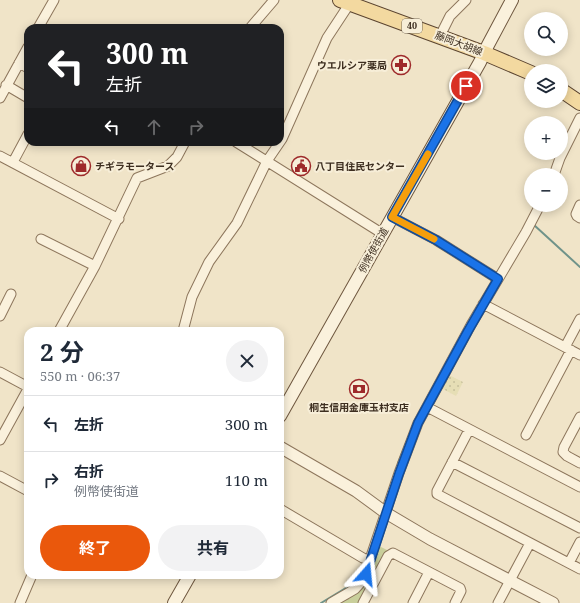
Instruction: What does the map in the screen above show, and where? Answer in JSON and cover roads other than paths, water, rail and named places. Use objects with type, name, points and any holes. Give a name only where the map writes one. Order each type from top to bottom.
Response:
[{"type":"main road","name":"例幣使街道","points":[[284,409],[480,62],[512,0]]},
{"type":"main road","name":"藤岡大胡線","points":[[347,1],[484,53],[524,70]]},
{"type":"main road","points":[[568,95],[580,103]]},
{"type":"main road","points":[[174,603],[188,579]]},
{"type":"street","points":[[40,24],[54,0]]},
{"type":"street","points":[[253,24],[274,0]]},
{"type":"street","points":[[440,36],[450,16],[466,0]]},
{"type":"street","points":[[284,135],[327,38],[347,1]]},
{"type":"street","points":[[0,98],[24,54]]},
{"type":"street","points":[[19,63],[24,66]]},
{"type":"street","points":[[6,85],[24,96]]},
{"type":"street","points":[[556,168],[580,118]]},
{"type":"street","points":[[14,162],[24,142]]},
{"type":"street","points":[[61,327],[119,219],[137,178],[168,166],[177,157],[183,146]]},
{"type":"street","points":[[243,146],[383,234]]},
{"type":"street","points":[[185,327],[192,297],[209,262],[237,223],[267,161],[277,146]]},
{"type":"street","points":[[0,156],[14,162],[119,219]]},
{"type":"street","points":[[580,205],[576,214],[580,218]]},
{"type":"street","points":[[330,603],[361,584],[409,444],[418,423],[483,304],[536,212]]},
{"type":"street","points":[[392,217],[442,244],[498,279]]},
{"type":"street","points":[[41,239],[95,266]]},
{"type":"street","points":[[0,316],[11,294]]},
{"type":"street","points":[[483,304],[580,355]]},
{"type":"street","points":[[526,436],[568,348],[580,319]]},
{"type":"street","points":[[0,372],[24,386]]},
{"type":"street","points":[[0,440],[24,395]]},
{"type":"street","points":[[427,407],[580,487]]},
{"type":"street","points":[[580,417],[564,447],[563,452],[580,463]]},
{"type":"street","points":[[469,430],[437,491],[437,494],[580,569]]},
{"type":"street","points":[[284,449],[356,491],[386,513],[430,540],[553,603]]},
{"type":"street","points":[[452,462],[580,528]]},
{"type":"street","points":[[0,476],[24,490]]},
{"type":"street","points":[[284,511],[363,558],[370,560]]},
{"type":"street","points":[[569,563],[580,542]]},
{"type":"street","points":[[498,603],[530,543]]},
{"type":"street","points":[[364,603],[388,556],[392,553],[460,588],[461,591],[455,603]]},
{"type":"street","points":[[413,603],[429,572]]},
{"type":"street","points":[[20,603],[30,579]]},
{"type":"waterway","points":[[534,225],[580,267]]},
{"type":"waterway","points":[[398,463],[414,423]]},
{"type":"waterway","points":[[321,603],[354,583]]},
{"type":"place","name":"ウエルシア薬局","points":[[401,65]]},
{"type":"place","name":"チギラモータース","points":[[81,166]]},
{"type":"place","name":"八丁目住民センター","points":[[301,166]]},
{"type":"place","name":"桐生信用金庫玉村支店","points":[[359,389]]}]
